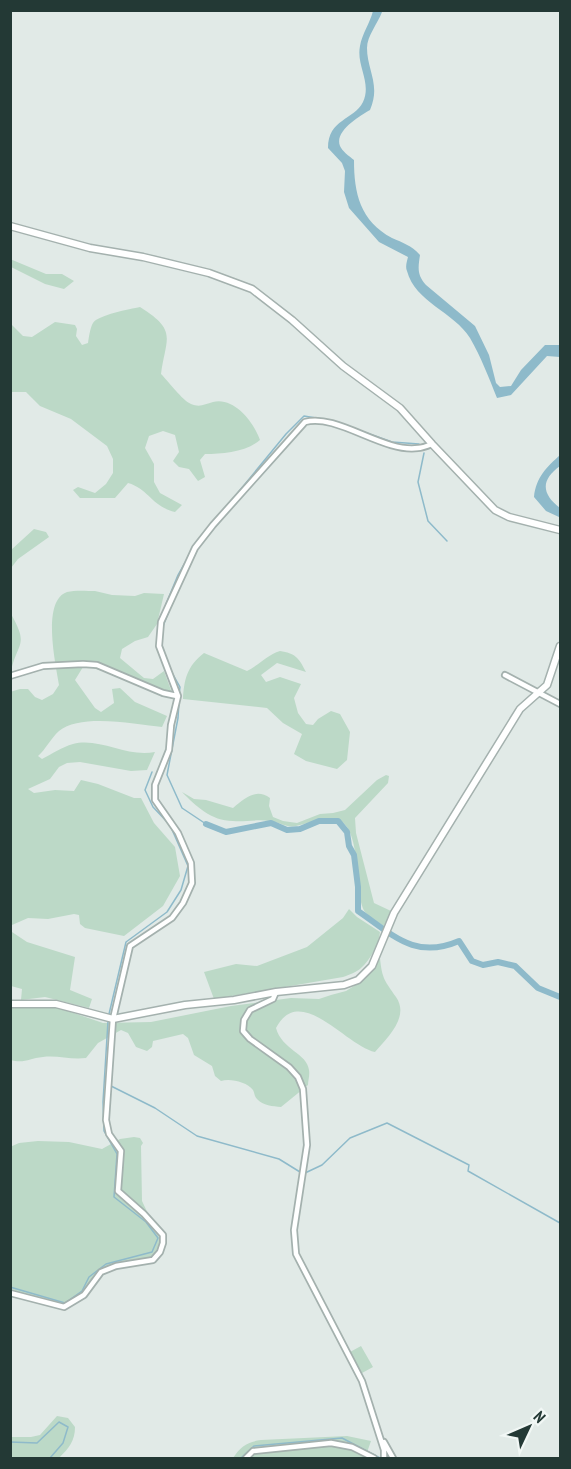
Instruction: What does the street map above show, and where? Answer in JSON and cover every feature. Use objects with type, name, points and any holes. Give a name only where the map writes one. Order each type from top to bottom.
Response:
[{"type":"street","points":[[10,226],[90,248],[143,257],[209,273],[252,289],[292,320],[343,366],[400,408],[495,510],[510,517],[561,530]]},
{"type":"street","points":[[10,1293],[64,1307],[84,1295],[101,1272],[116,1266],[153,1260],[160,1252],[163,1243],[163,1235],[118,1191],[121,1150],[109,1134],[106,1120],[113,1019],[130,946],[172,918],[183,903],[192,883],[191,863],[178,833],[155,800],[155,785],[169,750],[171,725],[178,696],[159,646],[161,622],[195,548],[305,422],[313,420],[333,424],[395,446],[416,449],[432,444]]},
{"type":"street","points":[[10,1004],[56,1004],[113,1019],[185,1005],[344,985],[358,980],[372,966],[394,913],[520,709],[547,685],[561,646]]},
{"type":"street","points":[[10,676],[43,666],[97,665],[163,693],[178,696]]},
{"type":"street","points":[[505,675],[561,704]]},
{"type":"street","points":[[276,993],[273,999],[250,1010],[244,1020],[243,1031],[249,1039],[289,1067],[298,1077],[303,1089],[306,1145],[294,1230],[296,1254],[362,1381],[384,1450],[384,1458]]},
{"type":"street","points":[[379,1434],[393,1458]]},
{"type":"street","points":[[246,1458],[253,1451],[331,1443],[352,1447],[374,1458]]},
{"type":"green space","points":[[10,259],[46,274],[62,274],[74,281],[64,289],[45,284],[11,267]]},
{"type":"green space","points":[[140,307],[160,322],[165,329],[167,343],[161,374],[176,391],[187,402],[194,405],[221,402],[236,407],[248,419],[260,440],[241,450],[205,454],[200,460],[205,477],[198,481],[189,469],[179,467],[173,461],[179,452],[175,435],[163,431],[149,436],[145,448],[154,464],[154,482],[160,493],[182,505],[175,512],[160,506],[141,489],[128,483],[115,498],[80,498],[73,490],[78,487],[95,493],[106,484],[113,473],[113,459],[107,446],[71,419],[40,406],[26,392],[11,392],[11,324],[23,336],[32,337],[55,322],[75,325],[76,336],[82,345],[88,343],[91,327],[96,320]]},
{"type":"green space","points":[[34,529],[46,532],[49,537],[18,559],[11,568],[11,550]]},
{"type":"green space","points":[[95,591],[112,595],[135,596],[144,593],[164,594],[157,624],[148,637],[135,641],[122,649],[120,658],[144,678],[153,679],[164,671],[172,693],[90,667],[83,667],[75,680],[95,708],[101,712],[114,703],[112,689],[120,688],[135,702],[167,716],[162,727],[109,721],[80,722],[59,731],[38,756],[42,759],[69,745],[83,743],[134,752],[155,752],[147,770],[131,771],[80,762],[67,763],[59,767],[50,779],[28,789],[34,793],[55,790],[74,791],[81,780],[134,798],[141,798],[154,823],[175,847],[180,876],[163,906],[124,936],[85,928],[80,924],[79,915],[74,914],[48,919],[28,918],[12,925],[12,932],[27,942],[75,957],[70,990],[92,999],[89,1008],[45,997],[21,1000],[22,989],[11,986],[10,692],[28,689],[35,697],[42,700],[53,694],[59,685],[52,634],[54,608],[59,598],[67,592]]},
{"type":"green space","points":[[11,614],[21,638],[11,671]]},
{"type":"green space","points":[[280,651],[296,657],[306,672],[277,663],[261,675],[266,682],[280,677],[301,684],[294,698],[298,713],[306,724],[313,725],[331,711],[340,714],[350,732],[347,760],[337,769],[306,761],[294,754],[302,734],[283,723],[267,708],[183,699],[188,674],[194,663],[204,653],[247,671]]},
{"type":"green space","points":[[386,775],[389,776],[388,783],[355,818],[356,833],[374,903],[391,911],[384,926],[368,915],[362,905],[352,839],[348,828],[341,821],[330,818],[286,826],[265,820],[225,820],[204,812],[182,792],[194,799],[233,808],[251,795],[265,795],[270,798],[269,806],[273,817],[297,823],[320,814],[345,810],[377,780]]},
{"type":"green space","points":[[349,909],[380,932],[374,952],[357,971],[343,977],[214,999],[204,972],[236,964],[257,966],[307,947],[343,918]]},
{"type":"green space","points":[[380,958],[385,979],[400,1005],[399,1020],[391,1034],[375,1052],[363,1047],[324,1020],[310,1014],[298,1011],[286,1016],[276,1028],[283,1041],[304,1059],[309,1074],[308,1085],[281,1107],[262,1103],[256,1098],[253,1090],[243,1083],[221,1081],[215,1076],[212,1066],[194,1055],[188,1038],[183,1034],[153,1041],[152,1047],[147,1051],[136,1047],[128,1033],[121,1030],[98,1043],[86,1058],[48,1057],[23,1061],[10,1060],[10,1005],[56,1007],[103,1023],[151,1022],[231,1006],[291,998],[319,999],[346,991],[362,981],[374,969]]},
{"type":"green space","points":[[140,1138],[143,1143],[141,1146],[142,1201],[160,1239],[158,1251],[150,1258],[101,1269],[74,1301],[67,1303],[42,1301],[11,1289],[10,1147],[19,1143],[38,1141],[69,1142],[102,1149],[120,1139]]},
{"type":"green space","points":[[361,1346],[373,1367],[362,1373],[350,1352]]},
{"type":"green space","points":[[57,1416],[68,1418],[75,1427],[71,1444],[59,1458],[11,1458],[11,1437],[40,1435]]},
{"type":"green space","points":[[347,1436],[371,1441],[365,1458],[233,1458],[248,1443],[261,1440]]},
{"type":"water","points":[[373,11],[382,12],[367,43],[374,85],[373,101],[370,110],[349,125],[339,140],[342,150],[354,160],[355,184],[361,205],[366,215],[381,231],[420,255],[419,271],[426,285],[475,326],[489,355],[496,383],[500,387],[511,386],[521,370],[545,345],[560,345],[560,357],[547,356],[511,395],[497,398],[470,338],[455,321],[426,299],[411,282],[406,268],[408,257],[379,242],[349,208],[344,192],[345,171],[342,163],[328,148],[329,138],[337,125],[354,113],[363,102],[366,88],[359,53],[362,37]]},
{"type":"water","points":[[560,455],[560,466],[549,476],[546,487],[549,497],[560,508],[559,517],[546,511],[534,497],[540,478]]},
{"type":"waterway","points":[[195,545],[286,434],[304,416],[328,420]]},
{"type":"waterway","points":[[361,431],[392,442],[419,444]]},
{"type":"waterway","points":[[424,453],[418,482],[428,521],[447,541]]},
{"type":"waterway","points":[[166,604],[191,552]]},
{"type":"waterway","points":[[163,626],[169,611]]},
{"type":"waterway","points":[[171,671],[180,687],[179,694]]},
{"type":"waterway","points":[[179,702],[167,775],[182,808],[206,824]]},
{"type":"waterway","points":[[109,1014],[126,942],[167,912],[181,890],[188,866],[170,825],[153,807],[145,790],[152,772]]},
{"type":"waterway","points":[[206,824],[226,832],[271,823],[287,830],[300,829],[319,821],[338,821],[347,832],[349,846],[354,855],[358,911],[394,936],[417,946],[430,948],[459,941],[472,961],[483,965],[498,962],[515,966],[538,988],[560,997]]},
{"type":"waterway","points":[[10,1287],[65,1303],[82,1291],[89,1277],[106,1264],[152,1252],[158,1238],[146,1222],[114,1197],[117,1154],[104,1131],[103,1102],[108,1021]]},
{"type":"waterway","points":[[111,1086],[155,1108],[197,1136],[279,1159],[300,1172]]},
{"type":"waterway","points":[[305,1173],[322,1165],[350,1138],[387,1123],[469,1165],[468,1171],[560,1223]]},
{"type":"waterway","points":[[10,1442],[37,1443],[59,1422],[68,1427],[63,1443],[50,1458]]},
{"type":"waterway","points":[[241,1458],[254,1446],[342,1438],[380,1458]]}]
